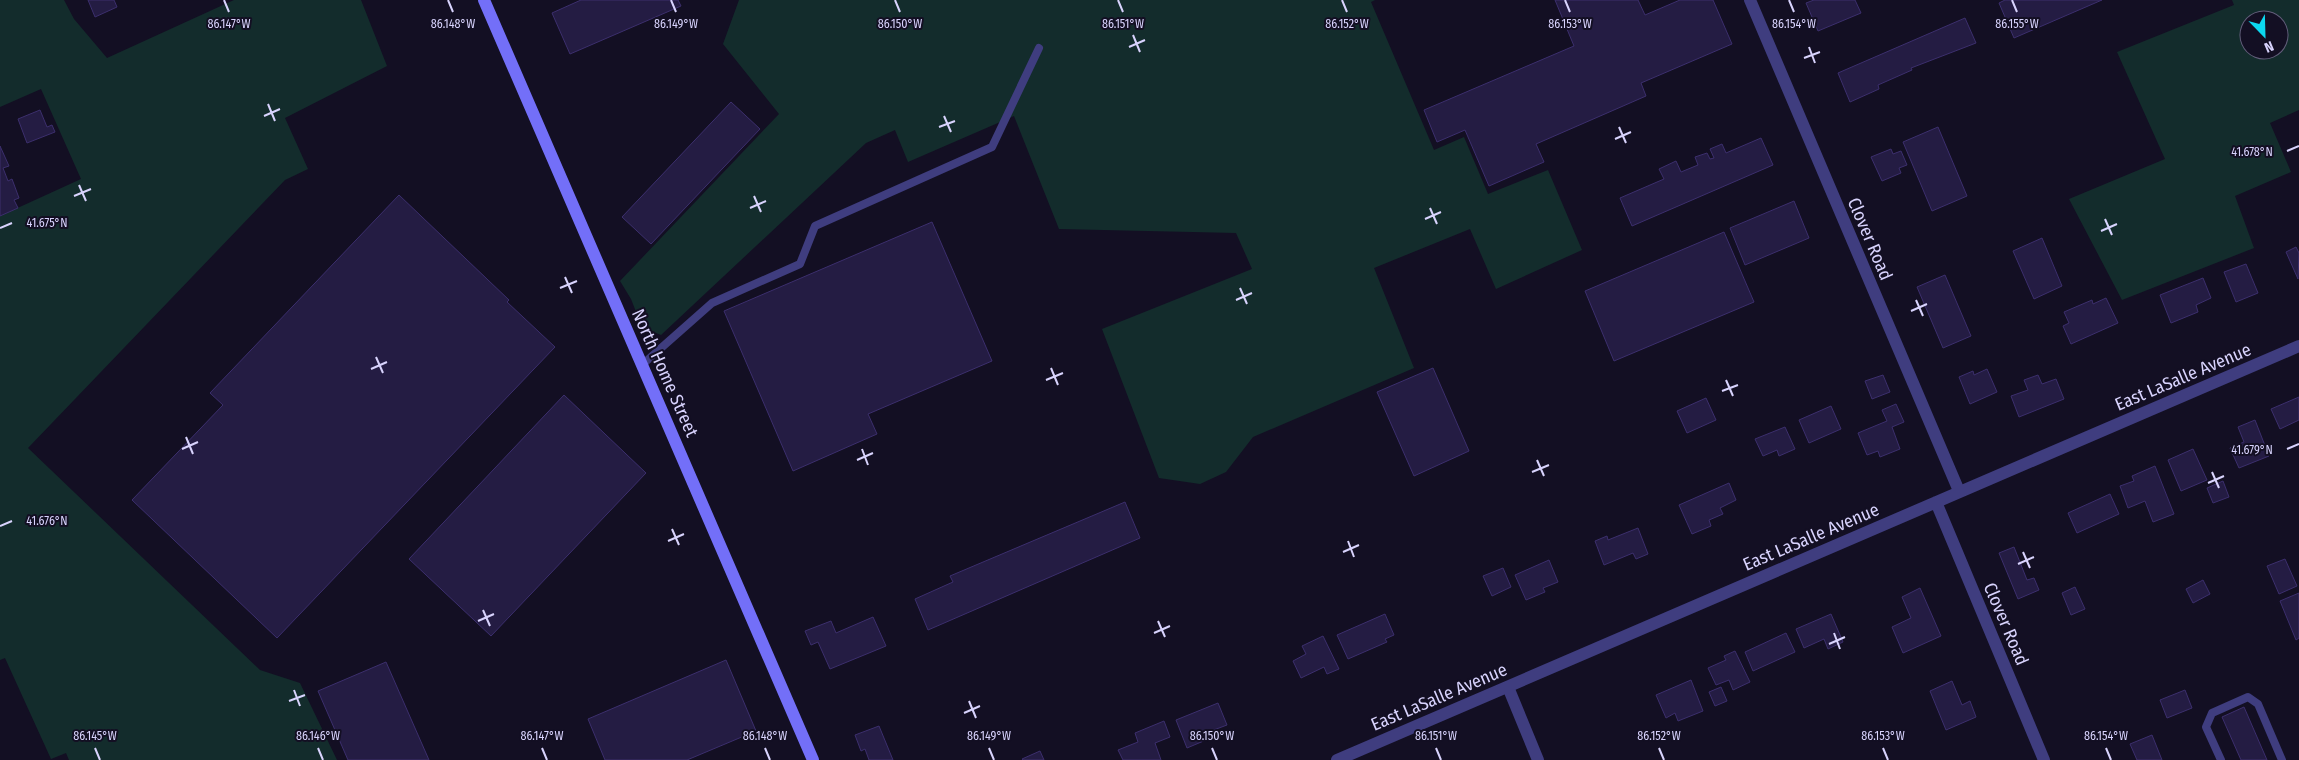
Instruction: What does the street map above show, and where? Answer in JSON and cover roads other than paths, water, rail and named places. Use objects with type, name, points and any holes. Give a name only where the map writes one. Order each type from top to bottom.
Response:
[{"type":"street","name":"North Home Street","points":[[484,0],[813,760]]},
{"type":"street","name":"Clover Road","points":[[1750,0],[1959,491]]},
{"type":"street","name":"East LaSalle Avenue","points":[[1337,760],[2299,346]]},
{"type":"street","name":"Clover Road","points":[[1936,502],[2044,760]]},
{"type":"street","points":[[1508,687],[1538,760]]},
{"type":"lane","points":[[642,364],[712,303],[800,264],[815,226],[992,147],[1039,48]]},
{"type":"lane","points":[[2221,760],[2206,727],[2212,713],[2248,697],[2258,704],[2282,760]]}]
